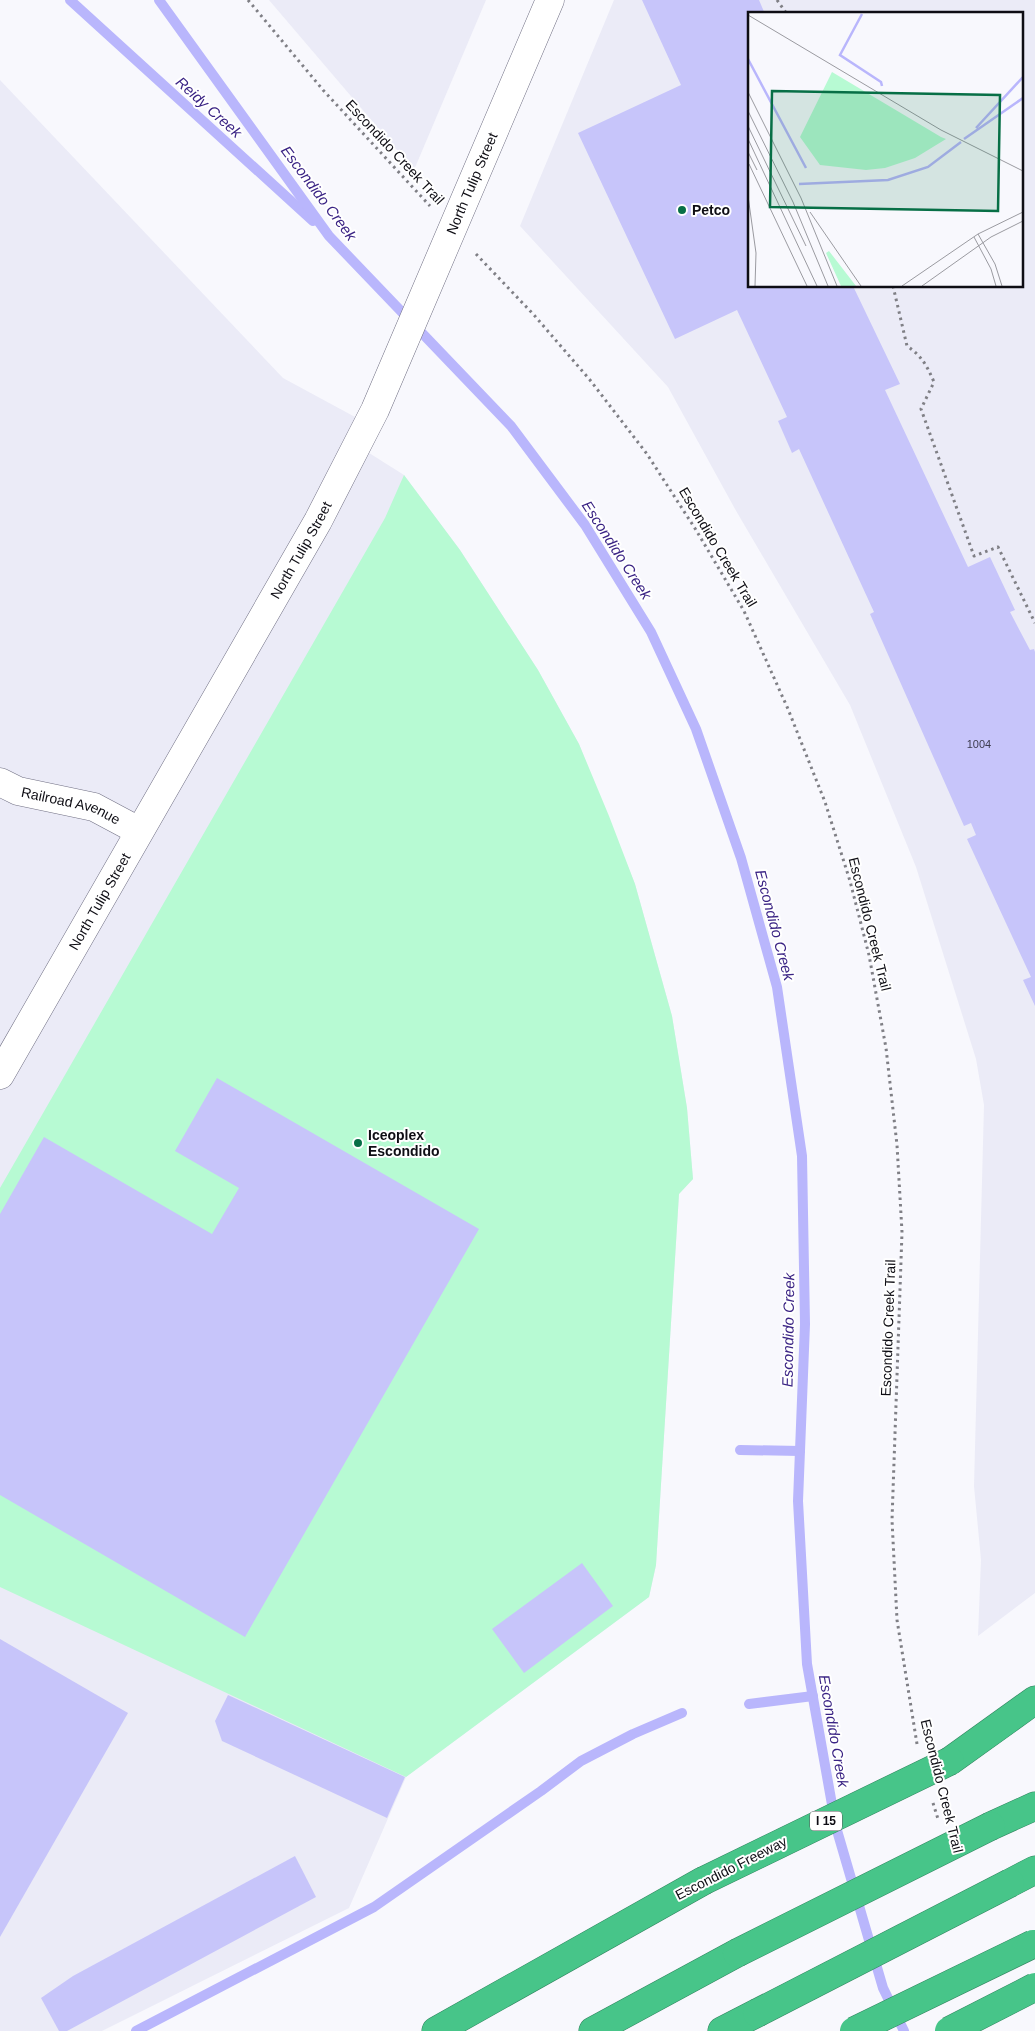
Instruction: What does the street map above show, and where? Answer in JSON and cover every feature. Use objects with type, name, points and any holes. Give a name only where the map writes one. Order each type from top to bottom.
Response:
[{"type":"highway","points":[[950,1761],[1035,1700]]},
{"type":"highway","name":"Escondido Freeway","points":[[436,2031],[703,1881],[950,1761],[1035,1724]]},
{"type":"highway","points":[[593,2031],[737,1953],[991,1826],[1035,1806]]},
{"type":"highway","points":[[722,2031],[1035,1870]]},
{"type":"highway","points":[[854,2031],[1034,1944]]},
{"type":"highway","points":[[949,2031],[1035,1987]]},
{"type":"street","name":"North Tulip Street","points":[[0,1075],[318,521],[375,410],[550,0]]},
{"type":"street","name":"Railroad Avenue","points":[[0,782],[18,790],[94,807],[139,832]]},
{"type":"path","name":"Escondido Creek Trail","points":[[248,0],[323,90],[451,235],[534,315],[590,380],[647,454],[696,530],[744,612],[788,709],[826,802],[869,955],[886,1048],[897,1144],[902,1232],[892,1520],[897,1620],[918,1750]]},
{"type":"path","points":[[777,0],[786,12]]},
{"type":"path","points":[[893,288],[907,346],[919,354],[927,365],[934,382],[921,410],[974,556],[998,546],[1035,622]]},
{"type":"path","name":"Escondido Creek Trail","points":[[932,1798],[940,1826]]},
{"type":"shaded area","points":[[269,0],[486,0],[414,170]]},
{"type":"shaded area","points":[[614,0],[1035,0],[1035,1593],[978,1636],[981,1560],[974,1486],[984,1105],[976,1059],[916,867],[850,705],[735,509],[668,387],[520,226]]},
{"type":"shaded area","name":"Iceoplex Escondido","points":[[0,80],[283,378],[368,424],[358,446],[404,475],[460,550],[538,670],[579,744],[635,884],[672,1016],[687,1108],[693,1179],[679,1194],[656,1565],[649,1597],[406,1777],[349,1908],[102,2031],[0,2031]]},
{"type":"green space","name":"Iceoplex Escondido","points":[[404,475],[460,550],[538,670],[579,744],[609,816],[635,884],[672,1016],[687,1108],[693,1179],[679,1194],[656,1565],[649,1597],[406,1777],[0,1587],[0,1188],[385,518]]},
{"type":"building","points":[[642,0],[759,0],[764,12],[748,12],[748,288],[854,288],[900,384],[885,390],[968,567],[990,557],[1015,610],[1010,612],[1030,650],[1034,649],[1035,1006],[1023,980],[1031,977],[967,839],[976,835],[971,823],[964,826],[870,614],[874,612],[799,449],[792,453],[778,421],[787,417],[737,310],[675,339],[578,133],[681,85]]},
{"type":"building","points":[[217,1078],[479,1229],[245,1637],[0,1495],[0,1214],[44,1137],[212,1234],[239,1188],[175,1151]]},
{"type":"building","points":[[582,1563],[613,1606],[524,1673],[492,1629]]},
{"type":"building","points":[[0,1639],[128,1713],[0,1937]]},
{"type":"building","points":[[228,1695],[405,1777],[387,1818],[222,1741],[215,1721]]},
{"type":"building","points":[[295,1856],[316,1897],[67,2031],[59,2031],[41,1998],[73,1976]]},
{"type":"waterway","name":"Reidy Creek","points":[[70,0],[313,221]]},
{"type":"waterway","name":"Escondido Creek","points":[[159,0],[329,236],[511,426],[585,525],[651,632],[696,729],[741,858],[777,987],[802,1156],[805,1324],[798,1501],[807,1664],[836,1827],[883,1988],[904,2031]]},
{"type":"waterway","points":[[740,1450],[800,1451]]},
{"type":"waterway","points":[[749,1704],[813,1696]]},
{"type":"waterway","points":[[136,2031],[374,1907],[581,1761],[633,1734],[682,1713]]},
{"type":"place","name":"Petco","points":[[682,210]]},
{"type":"place","name":"Iceoplex Escondido","points":[[358,1143]]}]
